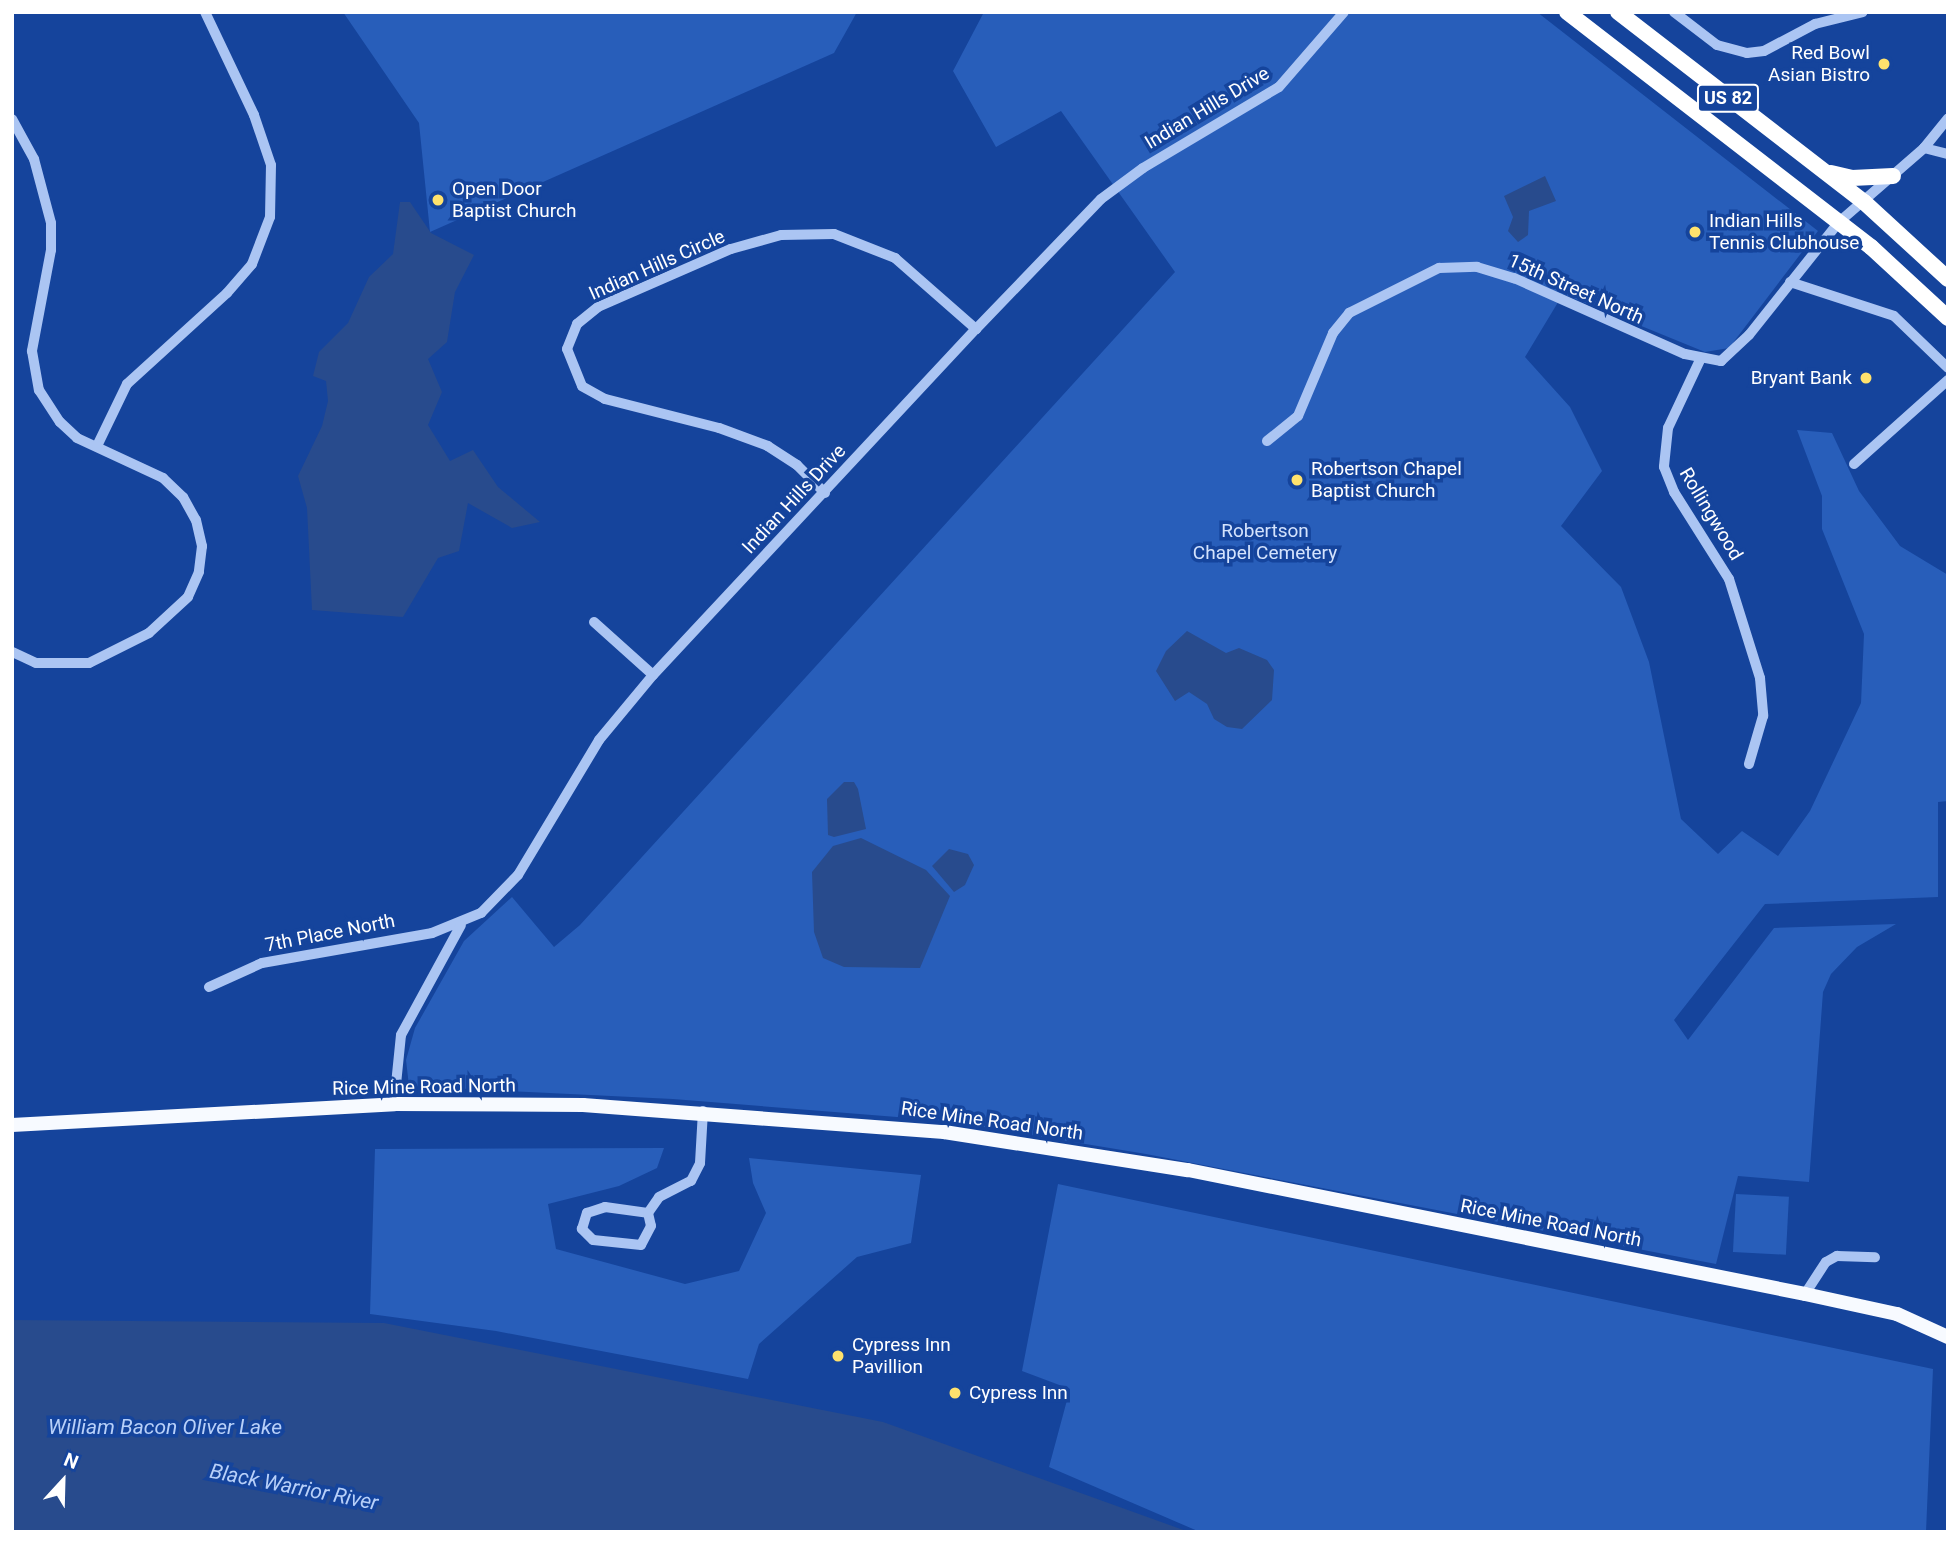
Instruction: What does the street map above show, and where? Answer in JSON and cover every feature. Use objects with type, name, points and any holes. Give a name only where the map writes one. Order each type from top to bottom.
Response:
[{"type":"highway","name":"US 82","points":[[1567,12],[1839,222],[1948,318]]},
{"type":"highway","name":"US 82","points":[[1618,12],[1864,202],[1948,279]]},
{"type":"highway","points":[[1634,25],[1646,12]]},
{"type":"highway","points":[[1822,171],[1852,178],[1893,176]]},
{"type":"main road","name":"Rice Mine Road North","points":[[12,1125],[394,1104],[703,1111],[862,1123],[1032,1144],[1188,1170],[1897,1314],[1948,1337]]},
{"type":"street","points":[[97,446],[127,384],[227,293],[252,264],[270,217],[271,165],[254,115],[205,12]]},
{"type":"street","name":"Indian Hills Drive","points":[[394,1104],[401,1035],[461,925],[481,914],[517,875],[598,740],[653,676],[976,328],[1101,200],[1143,168],[1279,87],[1343,12]]},
{"type":"street","points":[[1674,12],[1717,45],[1747,53],[1764,51],[1815,24],[1863,12]]},
{"type":"street","points":[[1700,360],[1721,360],[1732,354],[1839,222],[1924,148],[1948,118]]},
{"type":"street","points":[[12,119],[34,159],[51,223],[51,250],[32,351],[39,390],[60,422],[77,438],[163,478],[183,497],[196,520],[202,546],[199,572],[188,597],[149,633],[89,663],[36,663],[12,652]]},
{"type":"street","points":[[1924,148],[1948,154]]},
{"type":"street","name":"Indian Hills Circle","points":[[825,493],[797,465],[768,446],[719,428],[605,399],[582,386],[567,349],[577,324],[598,307],[731,249],[781,236],[834,234],[895,258],[976,328]]},
{"type":"street","name":"15th Street North","points":[[1267,440],[1298,416],[1333,333],[1349,313],[1439,268],[1477,267],[1514,278],[1700,360]]},
{"type":"street","points":[[1790,282],[1894,316],[1948,368]]},
{"type":"street","name":"Rollingwood","points":[[1700,360],[1668,428],[1664,467],[1674,492],[1729,579],[1760,678],[1763,716],[1749,764]]},
{"type":"street","points":[[1854,464],[1948,380]]},
{"type":"street","points":[[594,622],[653,676]]},
{"type":"street","name":"7th Place North","points":[[209,987],[288,956],[461,925]]},
{"type":"street","points":[[648,1213],[605,1208],[587,1213],[582,1228],[593,1240],[641,1245],[650,1226],[648,1213],[659,1197],[691,1181],[700,1163],[703,1111]]},
{"type":"street","points":[[1805,1294],[1826,1262],[1837,1256],[1875,1258]]},
{"type":"green space","points":[[343,12],[857,12],[834,53],[430,232],[419,123]]},
{"type":"green space","name":"Robertson Chapel Cemetery","points":[[984,12],[1537,12],[1818,231],[1729,348],[1705,352],[1563,294],[1525,357],[1570,407],[1602,471],[1561,526],[1621,587],[1649,662],[1681,819],[1718,854],[1742,831],[1778,856],[1810,811],[1861,703],[1864,634],[1822,529],[1822,496],[1797,430],[1832,433],[1859,491],[1900,546],[1948,575],[1948,801],[1938,802],[1938,897],[1765,904],[1674,1020],[1688,1040],[1774,928],[1896,924],[1857,947],[1831,974],[1823,992],[1809,1182],[1738,1176],[1716,1264],[1146,1154],[947,1121],[673,1099],[409,1086],[406,1060],[415,1028],[464,941],[512,897],[554,947],[580,925],[1175,272],[1061,111],[996,147],[953,71]]},
{"type":"green space","points":[[664,1148],[657,1168],[619,1186],[548,1204],[556,1249],[685,1284],[739,1271],[766,1213],[753,1183],[749,1158],[921,1175],[911,1243],[857,1257],[759,1344],[748,1379],[496,1331],[370,1314],[375,1149]]},
{"type":"green space","points":[[1058,1184],[1933,1369],[1926,1532],[1200,1532],[1049,1467],[1070,1389],[1022,1371]]},
{"type":"green space","points":[[1736,1194],[1789,1197],[1786,1255],[1733,1252]]},
{"type":"water","points":[[1545,176],[1556,201],[1529,211],[1528,235],[1518,242],[1508,231],[1513,217],[1504,196]]},
{"type":"water","points":[[400,202],[410,202],[431,233],[474,255],[455,292],[447,342],[428,359],[442,392],[428,425],[450,461],[473,450],[498,487],[540,522],[512,528],[468,503],[459,551],[438,558],[403,617],[312,610],[307,508],[298,476],[322,426],[328,401],[326,381],[313,376],[319,352],[348,323],[369,277],[393,254]]},
{"type":"water","points":[[1187,631],[1226,653],[1239,648],[1267,660],[1274,670],[1272,700],[1242,729],[1227,727],[1214,719],[1207,704],[1189,692],[1175,701],[1156,671],[1166,651]]},
{"type":"water","points":[[844,782],[854,782],[858,789],[866,829],[834,837],[828,835],[827,799]]},
{"type":"water","points":[[861,838],[926,870],[950,896],[920,968],[844,967],[823,958],[814,932],[812,872],[833,846]]},
{"type":"water","points":[[949,849],[968,854],[974,865],[965,885],[954,892],[932,866]]},
{"type":"water","name":"William Bacon Oliver Lake","points":[[12,1320],[384,1323],[883,1422],[1189,1532],[12,1532]]},
{"type":"place","name":"Red Bowl Asian Bistro","points":[[1884,64]]},
{"type":"place","name":"Open Door Baptist Church","points":[[438,200]]},
{"type":"place","name":"Indian Hills Tennis Clubhouse","points":[[1695,232]]},
{"type":"place","name":"Bryant Bank","points":[[1866,378]]},
{"type":"place","name":"Robertson Chapel Baptist Church","points":[[1297,480]]},
{"type":"place","name":"Cypress Inn Pavillion","points":[[838,1356]]},
{"type":"place","name":"Cypress Inn","points":[[955,1393]]},
{"type":"water label","name":"Black Warrior River","points":[[294,1487]]}]
